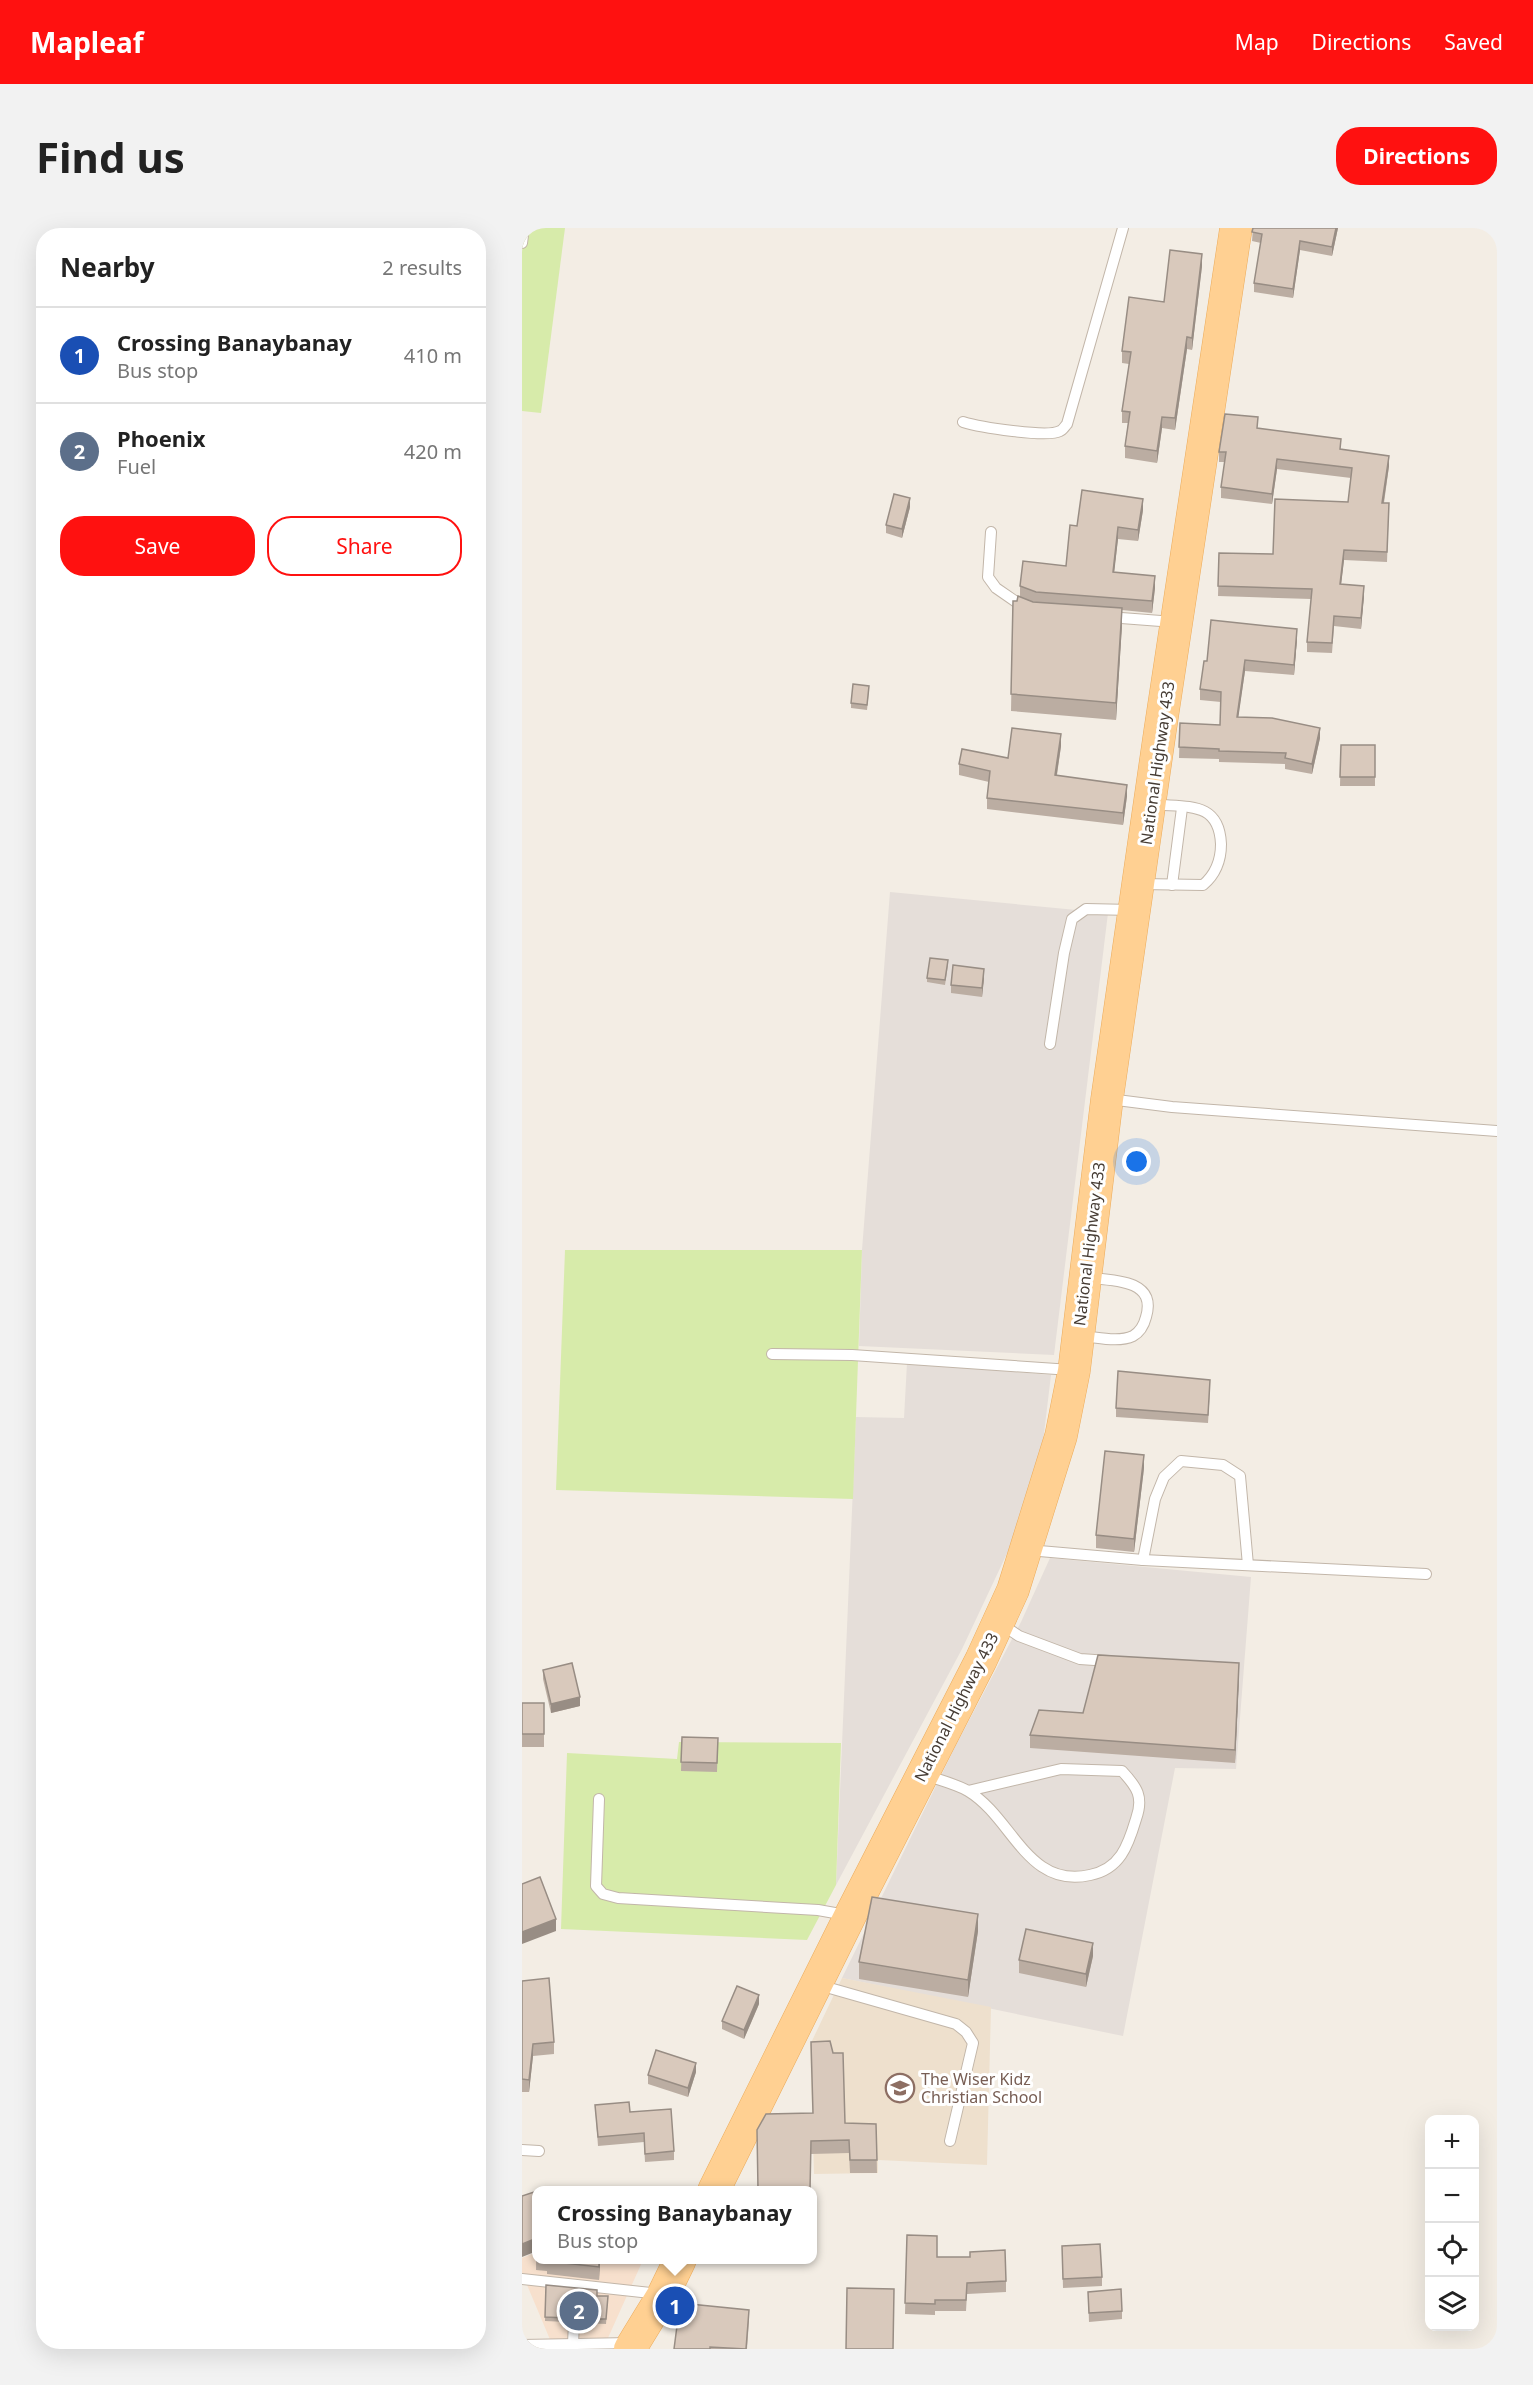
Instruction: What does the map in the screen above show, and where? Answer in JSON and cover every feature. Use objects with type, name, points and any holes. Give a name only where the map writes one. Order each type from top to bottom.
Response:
[{"type":"main road","name":"National Highway 433","points":[[716,2186],[998,1623],[1028,1550],[1061,1436],[1074,1371],[1107,1099],[1236,228]]},
{"type":"main road","points":[[632,2346],[663,2295],[678,2264]]},
{"type":"lane","points":[[522,243],[524,228]]},
{"type":"lane","points":[[963,422],[981,427],[1045,433],[1060,431],[1067,424],[1123,228]]},
{"type":"lane","points":[[991,532],[988,577],[996,588],[1019,606],[1034,611]]},
{"type":"lane","points":[[1094,616],[1177,622]]},
{"type":"lane","points":[[1050,1044],[1064,952],[1072,919],[1086,909],[1138,897],[1172,885],[1203,885],[1214,875],[1221,853],[1220,828],[1214,816],[1202,810],[1151,804]]},
{"type":"lane","points":[[1172,885],[1182,808]]},
{"type":"lane","points":[[1107,1099],[1172,1107],[1497,1131]]},
{"type":"lane","points":[[1078,1336],[1118,1339],[1134,1336],[1143,1326],[1148,1311],[1146,1295],[1137,1285],[1123,1281],[1085,1278]]},
{"type":"lane","points":[[772,1354],[852,1355],[1074,1371]]},
{"type":"lane","points":[[1143,1560],[1155,1499],[1164,1477],[1181,1461],[1223,1466],[1240,1476],[1248,1565]]},
{"type":"lane","points":[[1028,1550],[1143,1560],[1425,1574]]},
{"type":"lane","points":[[998,1623],[1019,1636],[1080,1659],[1125,1662]]},
{"type":"lane","points":[[922,1774],[968,1791],[994,1814],[1034,1861],[1052,1874],[1080,1877],[1104,1872],[1126,1852],[1140,1809],[1137,1787],[1122,1771],[1061,1769],[968,1791]]},
{"type":"lane","points":[[599,1799],[596,1886],[603,1894],[618,1898],[818,1910],[850,1916]]},
{"type":"lane","points":[[816,1984],[956,2024],[966,2032],[973,2043],[950,2141]]},
{"type":"lane","points":[[522,2150],[539,2151]]},
{"type":"lane","points":[[522,2279],[663,2295]]},
{"type":"lane","points":[[575,2299],[576,2286]]},
{"type":"lane","points":[[573,2343],[574,2323]]},
{"type":"lane","points":[[522,2345],[573,2343],[632,2346]]},
{"type":"shaded area","points":[[890,892],[1108,913],[1054,1355],[859,1346],[862,1250]]},
{"type":"shaded area","points":[[907,1363],[1051,1375],[1042,1450],[1010,1547],[962,1649],[836,1885],[856,1417],[904,1418]]},
{"type":"shaded area","points":[[1050,1558],[1251,1577],[1236,1769],[1175,1768],[1123,2036],[842,1978],[955,1747],[1021,1622]]},
{"type":"shaded area","name":"The Wiser Kidz Christian School","points":[[842,1978],[991,2007],[987,2165],[878,2160],[878,2173],[814,2174],[810,2045]]},
{"type":"shaded area","points":[[532,2254],[532,2264],[641,2264],[603,2349],[554,2349],[522,2273],[522,2258]]},
{"type":"green space","points":[[522,228],[565,228],[541,413],[522,411]]},
{"type":"green space","points":[[565,1250],[862,1250],[853,1499],[556,1490]]},
{"type":"green space","points":[[679,1742],[841,1743],[836,1885],[807,1940],[561,1929],[567,1753],[677,1759]]},
{"type":"building","points":[[1253,228],[1336,228],[1332,247],[1300,241],[1293,289],[1254,283],[1262,234],[1252,232]]},
{"type":"building","points":[[1170,250],[1202,254],[1192,338],[1187,337],[1175,418],[1162,417],[1157,451],[1125,446],[1130,412],[1122,411],[1131,352],[1122,351],[1129,297],[1164,302]]},
{"type":"building","points":[[1225,414],[1258,417],[1257,428],[1341,439],[1340,449],[1389,456],[1382,503],[1389,503],[1387,552],[1344,550],[1340,584],[1364,586],[1361,618],[1334,616],[1332,643],[1307,642],[1312,589],[1218,586],[1219,553],[1273,554],[1275,499],[1348,502],[1352,468],[1277,459],[1272,494],[1221,487],[1226,452],[1219,452]]},
{"type":"building","points":[[1082,490],[1143,499],[1138,530],[1118,527],[1113,572],[1155,576],[1152,601],[1036,592],[1020,586],[1023,561],[1066,566],[1070,525],[1077,526]]},
{"type":"building","points":[[894,494],[910,498],[902,529],[886,525]]},
{"type":"building","points":[[1018,596],[1033,602],[1122,608],[1116,703],[1011,694],[1013,601],[1017,601]]},
{"type":"building","points":[[1211,620],[1297,629],[1294,665],[1245,660],[1237,717],[1272,718],[1320,728],[1312,764],[1285,758],[1286,753],[1179,747],[1180,723],[1220,725],[1221,692],[1200,689],[1204,661],[1207,661]]},
{"type":"building","points":[[853,684],[869,686],[867,705],[851,703]]},
{"type":"building","points":[[1012,728],[1061,734],[1055,775],[1127,785],[1123,813],[987,798],[990,771],[959,764],[962,749],[1008,758]]},
{"type":"building","points":[[1341,745],[1375,745],[1375,777],[1340,777]]},
{"type":"building","points":[[930,958],[948,960],[945,980],[927,978]]},
{"type":"building","points":[[953,965],[984,969],[982,988],[951,985]]},
{"type":"building","points":[[1118,1371],[1210,1380],[1208,1415],[1116,1408]]},
{"type":"building","points":[[1105,1451],[1144,1455],[1134,1539],[1096,1535]]},
{"type":"building","points":[[1098,1655],[1239,1663],[1235,1750],[1030,1735],[1039,1710],[1083,1713]]},
{"type":"building","points":[[572,1663],[580,1697],[551,1704],[543,1670]]},
{"type":"building","points":[[522,1703],[544,1703],[544,1734],[522,1734]]},
{"type":"building","points":[[682,1737],[718,1738],[717,1763],[681,1762]]},
{"type":"building","points":[[540,1877],[556,1919],[522,1932],[522,1884]]},
{"type":"building","points":[[872,1897],[978,1914],[968,1980],[859,1962]]},
{"type":"building","points":[[1026,1929],[1093,1943],[1086,1974],[1019,1960]]},
{"type":"building","points":[[549,1978],[554,2042],[533,2044],[529,2080],[522,2079],[522,1981]]},
{"type":"building","points":[[737,1986],[759,1995],[744,2030],[722,2021]]},
{"type":"building","points":[[830,2041],[833,2053],[843,2053],[845,2123],[876,2124],[877,2160],[850,2160],[849,2140],[811,2141],[810,2186],[758,2186],[757,2130],[766,2114],[813,2113],[811,2042]]},
{"type":"building","points":[[656,2050],[696,2063],[688,2088],[648,2075]]},
{"type":"building","points":[[629,2102],[630,2112],[671,2109],[674,2151],[645,2154],[644,2133],[598,2137],[595,2105]]},
{"type":"building","points":[[532,2193],[532,2240],[522,2244],[522,2196]]},
{"type":"building","points":[[907,2235],[937,2236],[937,2257],[970,2257],[970,2252],[1005,2250],[1006,2281],[967,2283],[966,2300],[935,2300],[935,2304],[905,2303]]},
{"type":"building","points":[[1100,2244],[1102,2277],[1063,2279],[1062,2246]]},
{"type":"building","points":[[573,2264],[599,2264],[599,2267]]},
{"type":"building","points":[[546,2285],[597,2290],[597,2296],[608,2296],[606,2319],[581,2319],[579,2313],[574,2311],[567,2318],[545,2317]]},
{"type":"building","points":[[847,2288],[894,2289],[893,2349],[846,2349]]},
{"type":"building","points":[[1121,2289],[1122,2311],[1089,2313],[1088,2292]]},
{"type":"building","points":[[680,2303],[749,2310],[746,2349],[710,2347],[710,2349],[674,2349]]},
{"type":"place","name":"The Wiser Kidz Christian School","points":[[900,2088]]},
{"type":"place","name":"Crossing Banaybanay","points":[[675,2306]]},
{"type":"place","name":"Phoenix","points":[[579,2311]]}]
